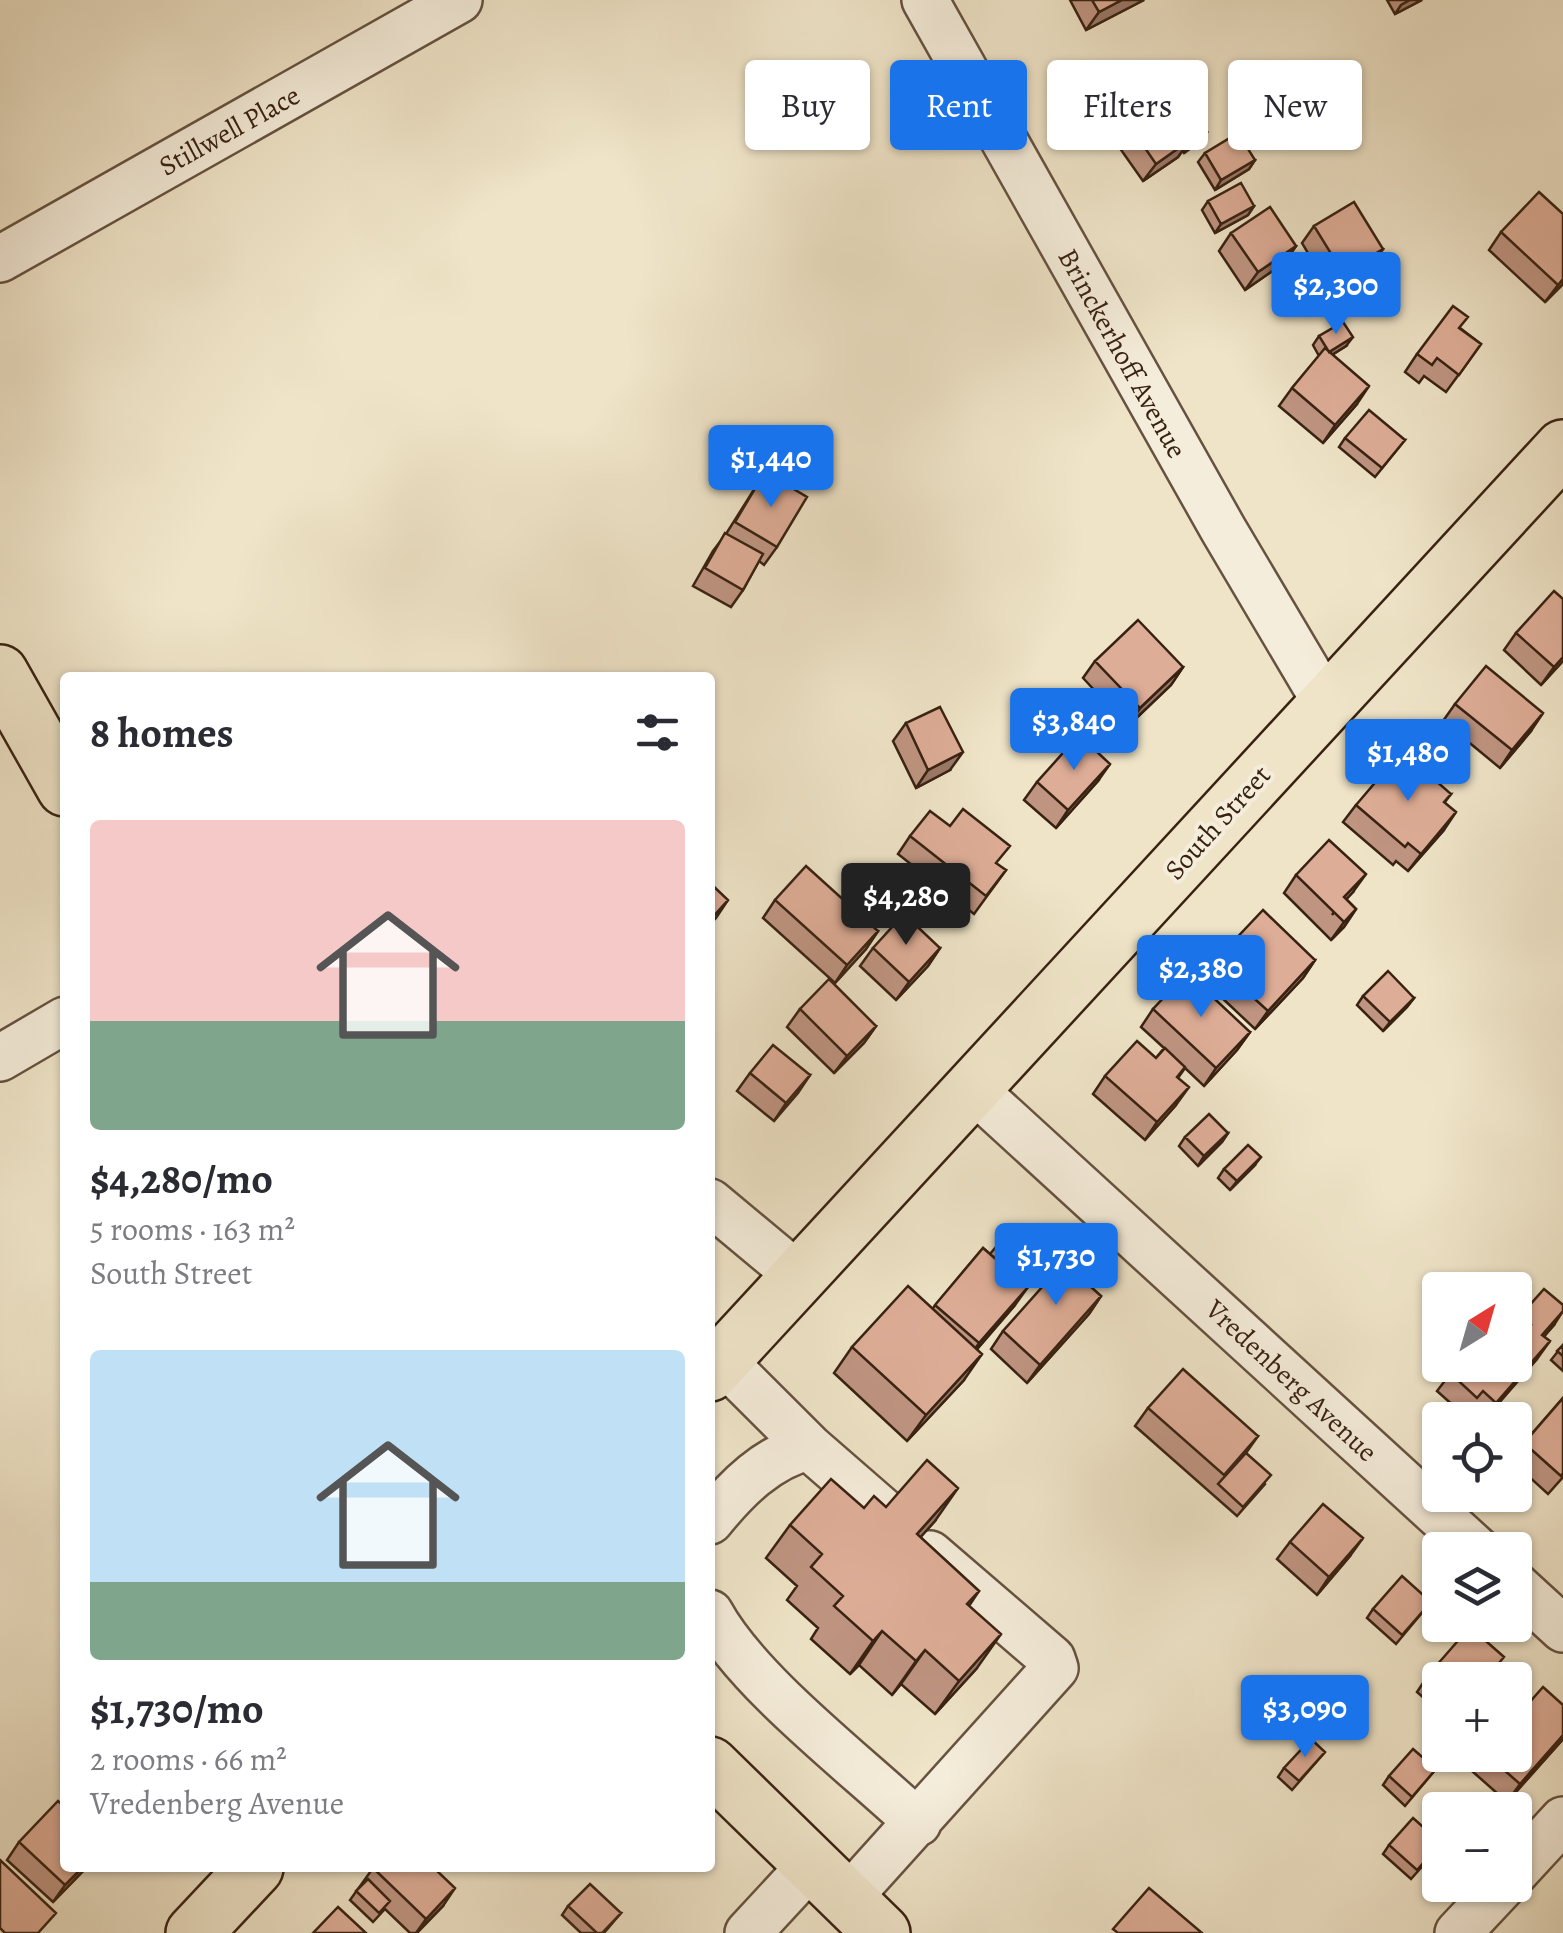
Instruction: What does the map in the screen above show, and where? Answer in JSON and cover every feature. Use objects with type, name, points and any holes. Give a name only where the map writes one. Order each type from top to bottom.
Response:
[{"type":"main road","name":"South Street","points":[[716,1367],[1563,448]]},
{"type":"main road","points":[[0,673],[60,779]]},
{"type":"main road","points":[[715,1770],[846,1900]]},
{"type":"main road","points":[[194,1933],[251,1872]]},
{"type":"street","name":"Stillwell Place","points":[[0,259],[459,0]]},
{"type":"street","name":"Brinckerhoff Avenue","points":[[925,0],[1222,529],[1326,703]]},
{"type":"street","points":[[0,1058],[60,1023]]},
{"type":"street","name":"Vredenberg Avenue","points":[[972,1089],[1457,1532]]},
{"type":"street","points":[[715,1206],[800,1276]]},
{"type":"street","points":[[716,1367],[1052,1659],[1055,1668],[846,1900],[748,1933]]},
{"type":"street","points":[[715,1515],[732,1494],[786,1452],[809,1446]]},
{"type":"street","points":[[1532,1601],[1563,1630]]},
{"type":"street","points":[[715,1622],[799,1713],[918,1823]]},
{"type":"street","points":[[1532,1854],[1563,1820]]},
{"type":"street","points":[[1458,1933],[1487,1902]]},
{"type":"building","points":[[1092,0],[1122,0],[1099,12]]},
{"type":"building","points":[[1228,139],[1228,150],[1249,150],[1255,160],[1221,180],[1205,153]]},
{"type":"building","points":[[1146,150],[1176,150],[1156,164]]},
{"type":"building","points":[[1241,183],[1254,206],[1221,224],[1208,201]]},
{"type":"building","points":[[1539,192],[1563,214],[1563,279],[1558,285],[1501,232]]},
{"type":"building","points":[[1354,202],[1383,249],[1343,273],[1314,226]]},
{"type":"building","points":[[1270,207],[1296,246],[1258,272],[1231,233]]},
{"type":"building","points":[[1453,306],[1468,317],[1459,328],[1481,344],[1459,375],[1437,358],[1432,365],[1417,354]]},
{"type":"building","points":[[1343,322],[1353,337],[1329,352],[1319,336]]},
{"type":"building","points":[[1325,348],[1369,386],[1335,425],[1292,388]]},
{"type":"building","points":[[1369,410],[1405,440],[1382,468],[1345,438]]},
{"type":"building","points":[[765,472],[807,497],[777,547],[735,522]]},
{"type":"building","points":[[725,533],[763,554],[743,590],[705,568]]},
{"type":"building","points":[[1554,591],[1563,599],[1563,657],[1554,667],[1516,633]]},
{"type":"building","points":[[1138,620],[1183,667],[1140,708],[1095,661]]},
{"type":"building","points":[[1486,666],[1543,713],[1512,750],[1455,704]]},
{"type":"building","points":[[940,707],[963,752],[928,770],[906,723]]},
{"type":"building","points":[[1079,735],[1110,764],[1068,810],[1037,782]]},
{"type":"building","points":[[1402,751],[1451,794],[1444,802],[1456,812],[1421,854],[1408,843],[1405,847],[1356,805]]},
{"type":"building","points":[[963,809],[1010,846],[996,863],[1006,870],[986,896],[910,836],[930,811],[950,826]]},
{"type":"building","points":[[1329,840],[1366,874],[1344,897],[1356,909],[1344,922],[1296,875]]},
{"type":"building","points":[[806,866],[878,931],[847,965],[775,900]]},
{"type":"building","points":[[715,888],[728,900],[715,914]]},
{"type":"building","points":[[1263,910],[1315,960],[1268,1011],[1214,962]]},
{"type":"building","points":[[904,914],[940,948],[909,982],[873,948]]},
{"type":"building","points":[[1388,971],[1414,998],[1390,1022],[1363,996]]},
{"type":"building","points":[[1187,973],[1250,1032],[1216,1068],[1153,1009]]},
{"type":"building","points":[[829,979],[876,1026],[847,1056],[800,1009]]},
{"type":"building","points":[[1137,1041],[1156,1058],[1165,1048],[1185,1067],[1177,1077],[1189,1087],[1157,1122],[1105,1076]]},
{"type":"building","points":[[773,1045],[810,1075],[786,1103],[750,1073]]},
{"type":"building","points":[[1209,1114],[1228,1133],[1204,1156],[1185,1137]]},
{"type":"building","points":[[1248,1145],[1261,1157],[1237,1181],[1224,1169]]},
{"type":"building","points":[[1001,1241],[1023,1258],[1012,1272],[990,1254]]},
{"type":"building","points":[[983,1248],[1028,1287],[979,1343],[935,1305]]},
{"type":"building","points":[[1075,1250],[1103,1275],[1092,1288],[1101,1296],[1040,1365],[1003,1331]]},
{"type":"building","points":[[908,1286],[982,1354],[926,1415],[852,1347]]},
{"type":"building","points":[[1544,1289],[1563,1305],[1563,1311],[1542,1335],[1550,1341],[1532,1362],[1532,1302]]},
{"type":"building","points":[[1183,1369],[1258,1436],[1224,1475],[1148,1408]]},
{"type":"building","points":[[1460,1382],[1514,1382],[1497,1402],[1483,1391],[1477,1398]]},
{"type":"building","points":[[1563,1398],[1561,1476],[1532,1450],[1532,1434]]},
{"type":"building","points":[[1246,1453],[1271,1475],[1243,1507],[1218,1484]]},
{"type":"building","points":[[927,1460],[958,1488],[917,1534],[979,1591],[967,1604],[1001,1634],[959,1681],[925,1650],[916,1661],[882,1631],[873,1641],[834,1606],[843,1596],[811,1567],[822,1554],[790,1525],[831,1479],[864,1508],[874,1496],[886,1507]]},
{"type":"building","points":[[1323,1504],[1363,1538],[1329,1577],[1290,1542]]},
{"type":"building","points":[[1402,1576],[1422,1594],[1422,1612],[1402,1635],[1373,1609]]},
{"type":"building","points":[[1457,1642],[1487,1642],[1504,1657],[1500,1662],[1439,1662]]},
{"type":"building","points":[[1543,1687],[1563,1705],[1563,1735],[1532,1770],[1532,1700]]},
{"type":"building","points":[[1311,1739],[1325,1752],[1299,1781],[1284,1768]]},
{"type":"building","points":[[1413,1749],[1422,1757],[1422,1772],[1433,1772],[1412,1797],[1389,1776]]},
{"type":"building","points":[[1506,1772],[1531,1772],[1520,1784]]},
{"type":"building","points":[[58,1801],[60,1872],[78,1872],[65,1885],[19,1842]]},
{"type":"building","points":[[1413,1818],[1422,1826],[1422,1864],[1417,1870],[1389,1845]]},
{"type":"building","points":[[0,1860],[56,1913],[38,1933],[5,1933],[0,1928]]},
{"type":"building","points":[[377,1872],[438,1872],[455,1888],[426,1919]]},
{"type":"building","points":[[368,1879],[390,1901],[379,1913],[356,1891]]},
{"type":"building","points":[[590,1884],[621,1913],[602,1933],[597,1933],[568,1906]]},
{"type":"building","points":[[1149,1888],[1202,1933],[1118,1933],[1113,1929]]},
{"type":"building","points":[[338,1907],[366,1933],[313,1933]]}]
